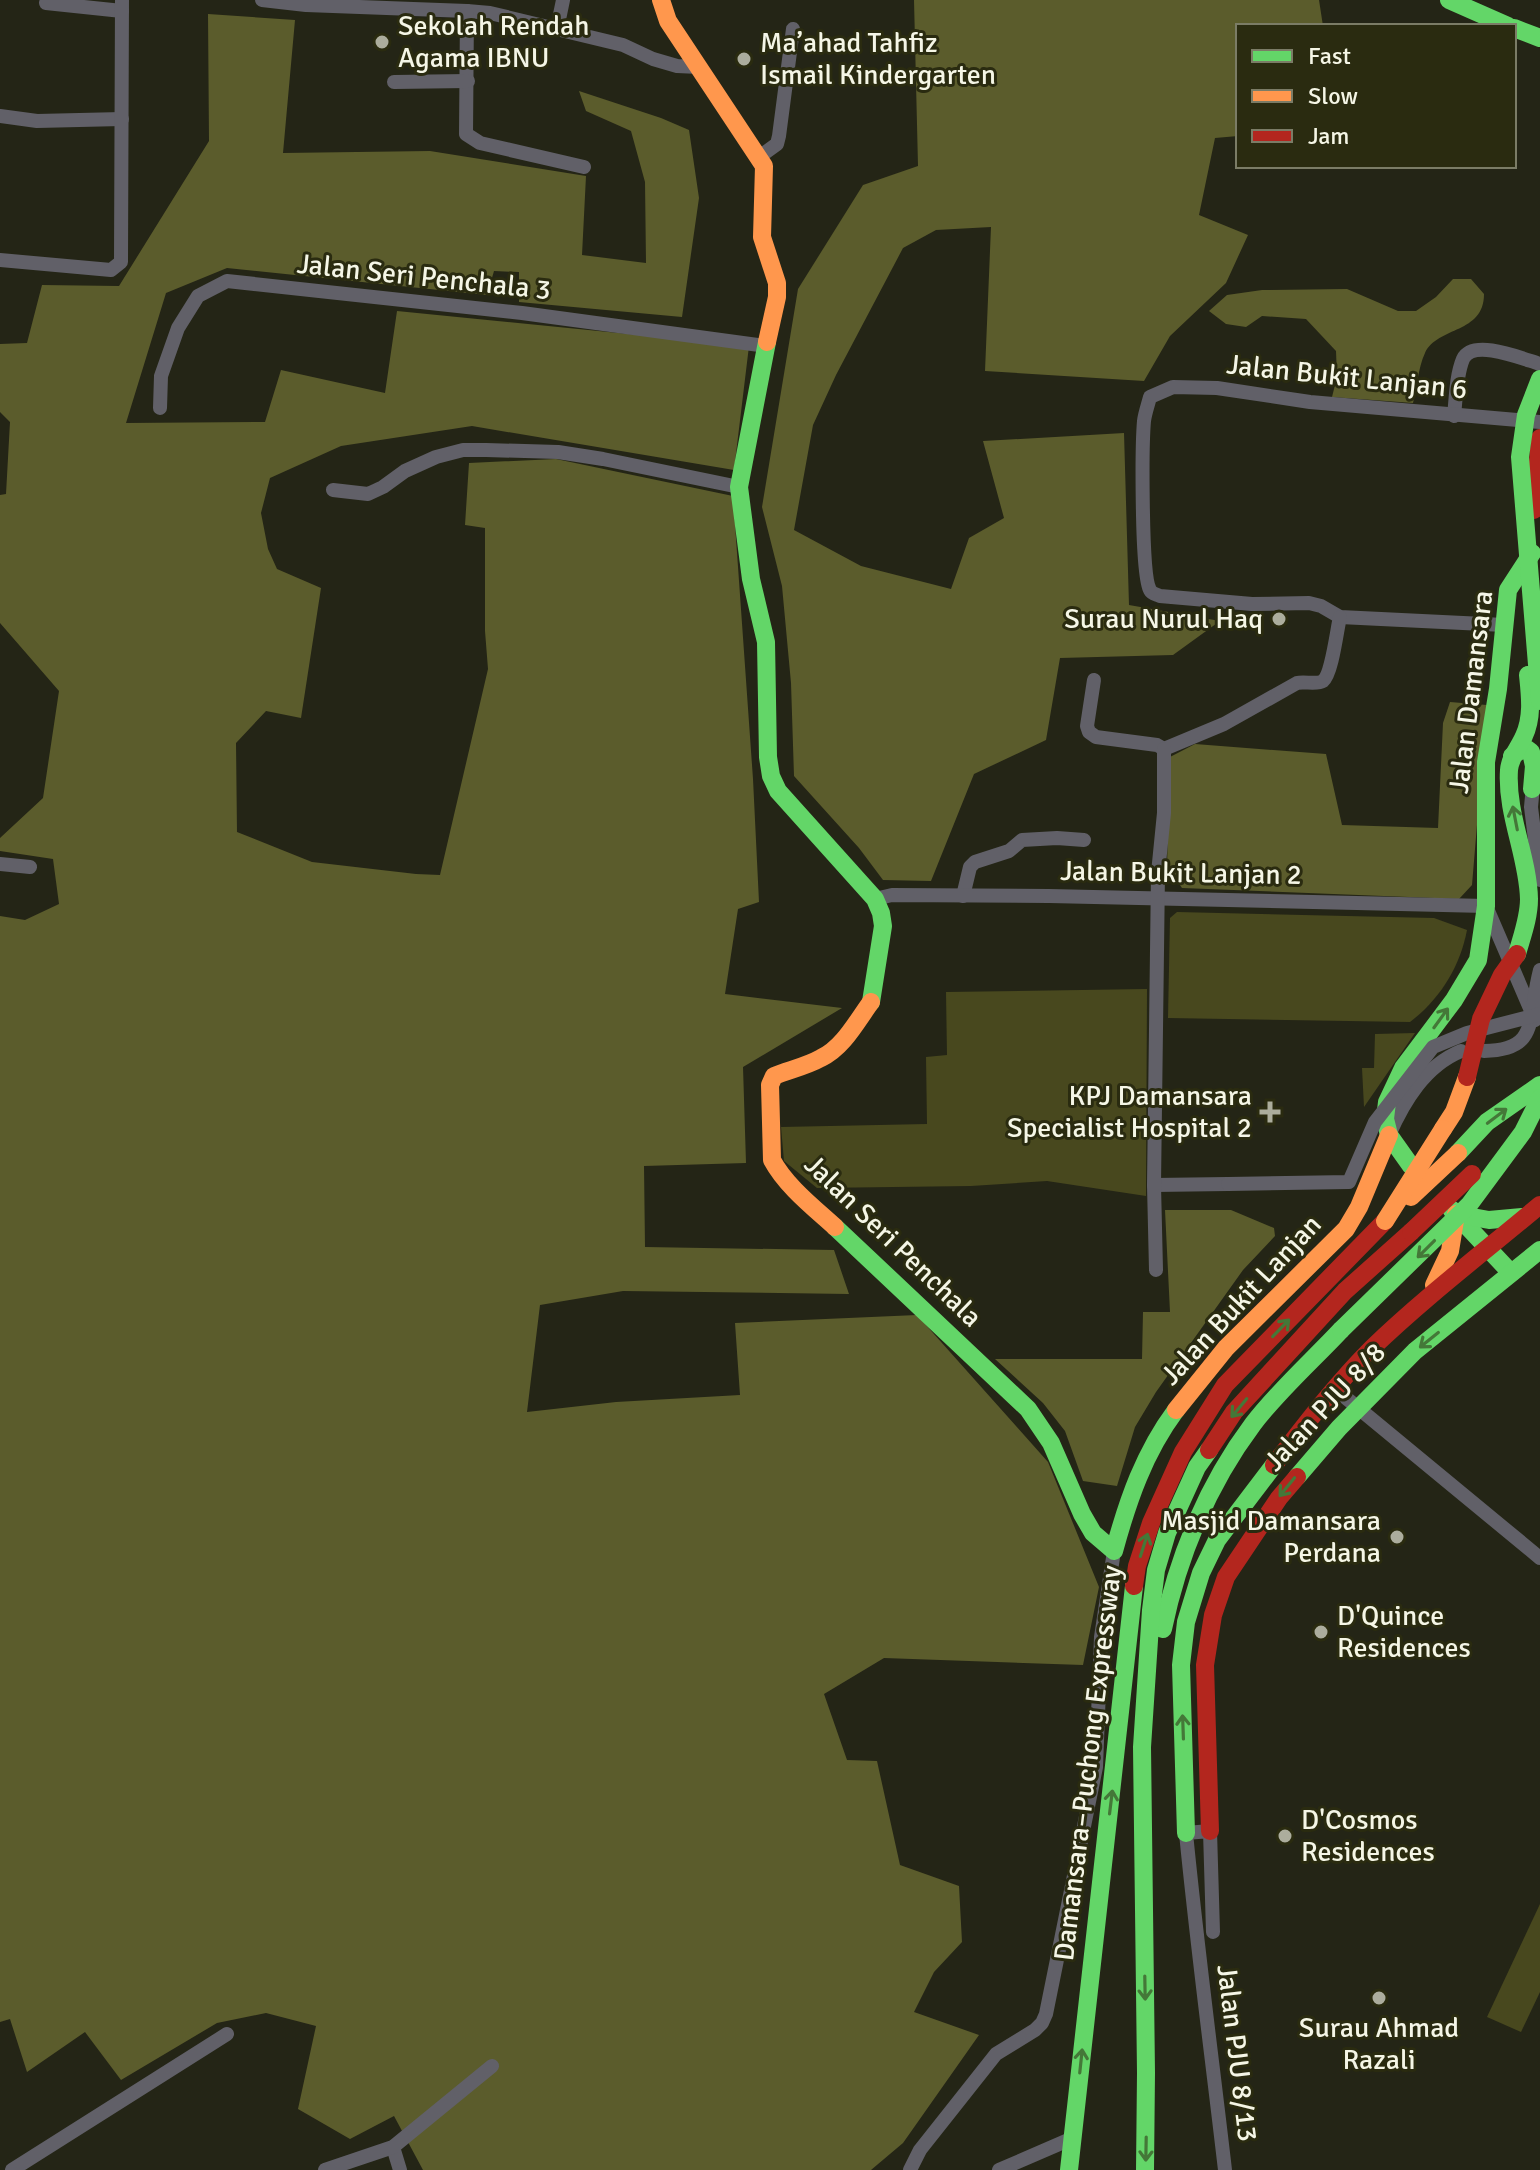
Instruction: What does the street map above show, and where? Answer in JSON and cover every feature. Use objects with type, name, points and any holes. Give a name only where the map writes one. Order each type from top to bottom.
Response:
[{"type":"main road","points":[[661,0],[668,21],[759,157],[765,173],[762,237],[777,283],[777,297],[739,487],[751,579],[766,642],[771,776],[778,791],[875,899]]},
{"type":"main road","points":[[1449,1],[1503,24]]},
{"type":"main road","points":[[1516,29],[1540,38]]},
{"type":"main road","points":[[1540,379],[1526,415],[1520,457],[1540,701]]},
{"type":"main road","points":[[1540,421],[1535,461],[1540,505]]},
{"type":"main road","points":[[1385,1221],[1454,1112],[1467,1077],[1481,1019],[1525,928],[1529,902],[1527,879],[1509,787],[1509,767],[1525,734],[1531,711],[1523,613],[1535,549],[1534,501],[1540,438]]},
{"type":"main road","name":"Jalan Damansara","points":[[1478,960],[1486,906],[1486,762],[1498,689],[1508,590],[1535,549]]},
{"type":"main road","points":[[1512,756],[1523,749],[1533,754],[1532,789]]},
{"type":"main road","name":"Jalan Seri Penchala","points":[[875,899],[883,926],[872,1001],[831,1052],[774,1076],[770,1085],[772,1160],[805,1199],[1028,1409],[1051,1443],[1093,1533],[1114,1551]]},
{"type":"main road","points":[[1511,952],[1540,934]]},
{"type":"main road","name":"Jalan Bukit Lanjan","points":[[1114,1551],[1133,1486],[1169,1420],[1196,1382],[1355,1217],[1378,1153],[1389,1135],[1385,1119],[1391,1090],[1403,1068],[1427,1046],[1478,960]]},
{"type":"main road","name":"Damansara–Puchong Expressway","points":[[1069,2170],[1130,1608],[1137,1566],[1151,1523],[1183,1452],[1225,1385],[1487,1122],[1540,1085]]},
{"type":"main road","points":[[1142,1747],[1165,1618],[1181,1563],[1204,1507],[1230,1457],[1254,1423],[1341,1330],[1469,1205],[1523,1132],[1540,1098]]},
{"type":"main road","name":"Damansara–Puchong Expressway","points":[[1145,2170],[1142,1747],[1151,1610],[1156,1570],[1167,1533],[1197,1467],[1234,1412],[1345,1291],[1540,1116]]},
{"type":"main road","points":[[1514,1138],[1540,1123]]},
{"type":"main road","points":[[1389,1135],[1411,1166]]},
{"type":"main road","points":[[1452,1210],[1481,1221],[1495,1222],[1533,1211]]},
{"type":"main road","points":[[1452,1210],[1511,1273]]},
{"type":"main road","points":[[1424,1301],[1446,1265],[1451,1246],[1452,1210]]},
{"type":"main road","name":"Jalan PJU 8/8","points":[[1186,1833],[1181,1665],[1186,1622],[1201,1573],[1217,1540],[1334,1388],[1371,1349],[1533,1211]]},
{"type":"main road","name":"Jalan PJU 8/8","points":[[1210,1831],[1205,1665],[1213,1615],[1226,1577],[1297,1474],[1358,1408],[1415,1351],[1540,1250]]},
{"type":"street","points":[[262,0],[490,13],[623,45],[677,66],[699,67]]},
{"type":"street","points":[[557,29],[563,0]]},
{"type":"street","points":[[0,260],[111,270],[121,262],[122,5],[46,3]]},
{"type":"street","points":[[467,11],[466,134],[480,143],[584,167]]},
{"type":"street","points":[[759,157],[777,144],[793,29]]},
{"type":"street","points":[[394,82],[468,81]]},
{"type":"street","points":[[0,116],[37,121],[122,119]]},
{"type":"street","name":"Jalan Seri Penchala 3","points":[[160,408],[161,376],[178,328],[198,296],[227,281],[522,313],[766,346]]},
{"type":"street","points":[[1454,416],[1464,356],[1490,350],[1540,364]]},
{"type":"street","name":"Jalan Bukit Lanjan 6","points":[[1340,617],[1309,603],[1252,604],[1160,596],[1149,589],[1143,462],[1144,417],[1150,397],[1173,387],[1217,388],[1310,402],[1540,421]]},
{"type":"street","points":[[333,490],[368,494],[405,471],[436,457],[463,450],[558,452],[739,487]]},
{"type":"street","points":[[1164,749],[1224,724],[1286,688],[1303,681],[1320,682],[1325,679],[1340,617],[1504,625]]},
{"type":"street","points":[[1094,680],[1087,726],[1089,732],[1096,737],[1157,745],[1164,749]]},
{"type":"street","points":[[1156,1270],[1154,1185],[1158,873],[1164,813],[1164,749]]},
{"type":"street","points":[[1540,762],[1532,789],[1531,807],[1540,881]]},
{"type":"street","points":[[963,896],[970,867],[975,862],[1009,851],[1022,840],[1084,840]]},
{"type":"street","points":[[0,864],[30,867]]},
{"type":"street","name":"Jalan Bukit Lanjan 2","points":[[875,899],[892,895],[1159,898],[1486,906]]},
{"type":"street","points":[[1486,906],[1511,952],[1537,1024]]},
{"type":"street","points":[[1478,960],[1487,949],[1496,947],[1511,952]]},
{"type":"street","points":[[1484,1051],[1528,1042],[1537,1024],[1540,970]]},
{"type":"street","points":[[1154,1185],[1349,1182],[1375,1122],[1427,1046],[1467,1033],[1537,1024]]},
{"type":"street","points":[[1427,1046],[1423,1066],[1429,1071]]},
{"type":"street","points":[[1389,1135],[1403,1105],[1429,1071],[1461,1051]]},
{"type":"street","points":[[1334,1388],[1540,1558]]},
{"type":"street","name":"Jalan Bukit Lanjan","points":[[910,2170],[920,2150],[989,2062],[996,2054],[1035,2030],[1046,2014],[1096,1767],[1101,1637],[1114,1551]]},
{"type":"street","points":[[1186,1833],[1210,1831]]},
{"type":"street","name":"Jalan PJU 8/8","points":[[1205,1915],[1213,1932],[1210,1831]]},
{"type":"street","name":"Jalan PJU 8/8","points":[[1186,1833],[1190,1869]]},
{"type":"street","points":[[1190,1869],[1197,1902],[1205,1915]]},
{"type":"street","name":"Jalan PJU 8/13","points":[[1190,1869],[1225,2170]]},
{"type":"street","points":[[1197,1943],[1212,1890]]},
{"type":"street","points":[[12,2170],[227,2034]]},
{"type":"street","points":[[325,2170],[393,2147],[492,2066]]},
{"type":"street","points":[[999,2170],[1073,2138]]},
{"type":"street","points":[[393,2147],[400,2170]]},
{"type":"shaded area","points":[[914,0],[1319,0],[1323,24],[1236,24],[1236,136],[1215,138],[1199,215],[1248,235],[1226,283],[1170,336],[1144,381],[985,371],[991,227],[936,230],[903,248],[813,425],[794,530],[861,566],[951,589],[969,538],[1004,518],[983,441],[1124,433],[1129,605],[1220,621],[1173,655],[1060,658],[1046,740],[974,774],[931,881],[883,880],[859,848],[794,776],[791,683],[782,586],[762,507],[798,289],[863,185],[918,166]]},
{"type":"shaded area","points":[[208,14],[295,20],[283,153],[430,151],[586,176],[582,255],[646,263],[645,182],[631,131],[586,111],[579,91],[689,130],[699,198],[682,317],[519,302],[519,272],[494,271],[487,295],[227,268],[166,293],[126,423],[265,422],[281,370],[385,393],[397,311],[749,346],[734,470],[472,426],[341,446],[270,478],[261,513],[268,549],[277,569],[321,588],[301,718],[266,711],[236,743],[237,832],[312,862],[440,875],[488,669],[485,528],[465,525],[469,463],[556,459],[733,496],[759,902],[738,909],[725,994],[842,1008],[743,1067],[746,1163],[644,1166],[645,1247],[834,1250],[849,1294],[623,1291],[540,1305],[527,1412],[616,1402],[740,1395],[735,1323],[917,1315],[1048,1462],[1099,1587],[1083,1665],[884,1658],[824,1694],[847,1760],[877,1761],[900,1865],[959,1886],[962,1942],[934,1972],[914,2012],[979,2035],[903,2143],[871,2170],[423,2170],[394,2116],[350,2139],[298,2109],[316,2026],[266,2013],[217,2023],[121,2080],[85,2032],[27,2072],[10,2019],[0,2022],[0,916],[25,920],[59,904],[53,859],[0,851],[0,838],[43,798],[59,691],[0,623],[0,495],[6,494],[10,422],[0,412],[0,344],[27,343],[42,285],[119,286],[209,141]]},
{"type":"shaded area","points":[[1453,279],[1471,279],[1484,294],[1482,307],[1469,323],[1431,344],[1419,371],[1413,403],[1332,397],[1337,377],[1336,351],[1306,319],[1262,316],[1246,327],[1226,324],[1209,311],[1227,295],[1262,290],[1347,289],[1398,311],[1416,311],[1436,297]]},
{"type":"shaded area","points":[[1450,702],[1487,705],[1472,885],[1459,899],[1182,888],[1167,867],[1170,757],[1195,744],[1326,754],[1342,825],[1438,828],[1443,723]]},
{"type":"shaded area","points":[[1177,912],[1434,918],[1467,930],[1459,957],[1447,981],[1431,1003],[1410,1022],[1168,1018],[1170,918]]},
{"type":"shaded area","points":[[1147,989],[1146,1196],[1047,1181],[971,1186],[817,1188],[784,1161],[781,1127],[927,1124],[926,1057],[947,1055],[946,992]]},
{"type":"shaded area","points":[[1415,1033],[1364,1107],[1362,1068],[1374,1068],[1375,1034]]},
{"type":"shaded area","points":[[1165,1210],[1231,1210],[1274,1228],[1275,1236],[1243,1270],[1156,1392],[1135,1427],[1117,1486],[1083,1481],[1065,1431],[1043,1403],[995,1359],[1142,1359],[1143,1312],[1170,1312]]},
{"type":"shaded area","points":[[1540,1904],[1540,1992],[1521,2032],[1487,2017]]},
{"type":"traffic: fast","points":[[1449,0],[1503,24]]},
{"type":"traffic: fast","points":[[1516,29],[1540,38]]},
{"type":"traffic: fast","points":[[767,342],[739,487],[751,579],[766,642],[768,757],[771,776],[778,791],[875,899],[881,913],[883,926],[871,1002]]},
{"type":"traffic: fast","points":[[1540,379],[1526,415],[1520,457],[1540,701]]},
{"type":"traffic: fast","points":[[1411,1166],[1389,1135],[1385,1119],[1387,1102],[1403,1068],[1454,1000],[1478,960],[1486,906],[1486,762],[1498,689],[1508,590],[1532,553]]},
{"type":"traffic: fast","points":[[1517,954],[1527,920],[1529,899],[1511,803],[1509,770],[1529,721],[1528,675]]},
{"type":"traffic: fast","points":[[1512,756],[1521,750],[1531,752],[1534,766],[1532,789]]},
{"type":"traffic: fast","points":[[1458,1153],[1487,1122],[1540,1085]]},
{"type":"traffic: fast","points":[[1341,1330],[1469,1205],[1523,1132],[1540,1098]]},
{"type":"traffic: fast","points":[[1451,1209],[1511,1273]]},
{"type":"traffic: fast","points":[[1456,1214],[1489,1220],[1522,1217]]},
{"type":"traffic: fast","points":[[835,1227],[1028,1409],[1051,1443],[1093,1533],[1114,1551],[1138,1478],[1176,1410]]},
{"type":"traffic: fast","points":[[1297,1477],[1339,1428],[1415,1351],[1540,1250]]},
{"type":"traffic: fast","points":[[1163,1629],[1186,1548],[1222,1471],[1263,1411],[1341,1330]]},
{"type":"traffic: fast","points":[[1145,2170],[1142,1747],[1151,1610],[1156,1570],[1167,1533],[1197,1467],[1209,1450]]},
{"type":"traffic: fast","points":[[1186,1833],[1181,1665],[1186,1622],[1201,1573],[1217,1540],[1274,1465]]},
{"type":"traffic: fast","points":[[1069,2170],[1134,1586]]},
{"type":"traffic: slow","points":[[661,0],[668,21],[764,166],[762,237],[777,283],[767,342]]},
{"type":"traffic: slow","points":[[835,1227],[792,1187],[772,1160],[770,1085],[774,1076],[829,1054],[871,1002]]},
{"type":"traffic: slow","points":[[1443,1129],[1454,1112],[1467,1077]]},
{"type":"traffic: slow","points":[[1385,1221],[1443,1129]]},
{"type":"traffic: slow","points":[[1176,1410],[1226,1348],[1346,1229],[1359,1207],[1389,1135]]},
{"type":"traffic: slow","points":[[1411,1197],[1458,1153]]},
{"type":"traffic: slow","points":[[1434,1285],[1450,1251],[1456,1214]]},
{"type":"traffic: jam","points":[[1534,510],[1540,438]]},
{"type":"traffic: jam","points":[[1467,1077],[1481,1019],[1502,975],[1517,954]]},
{"type":"traffic: jam","points":[[1411,1232],[1472,1174]]},
{"type":"traffic: jam","points":[[1274,1465],[1333,1390],[1372,1348],[1540,1205]]},
{"type":"traffic: jam","points":[[1134,1586],[1151,1523],[1183,1452],[1225,1385],[1385,1221]]},
{"type":"traffic: jam","points":[[1209,1450],[1234,1412],[1345,1291],[1411,1232]]},
{"type":"traffic: jam","points":[[1210,1831],[1205,1665],[1213,1615],[1226,1577],[1279,1498],[1297,1477]]},
{"type":"place","name":"Sekolah Rendah Agama IBNU","points":[[382,42]]},
{"type":"place","name":"Ma’ahad Tahfiz Ismail Kindergarten","points":[[744,59]]},
{"type":"place","name":"Surau Nurul Haq","points":[[1279,619]]},
{"type":"place","name":"KPJ Damansara Specialist Hospital 2","points":[[1270,1112]]},
{"type":"place","name":"Masjid Damansara Perdana","points":[[1397,1537]]},
{"type":"place","name":"D'Quince Residences","points":[[1321,1632]]},
{"type":"place","name":"D'Cosmos Residences","points":[[1285,1836]]},
{"type":"place","name":"Surau Ahmad Razali","points":[[1379,1998]]}]
